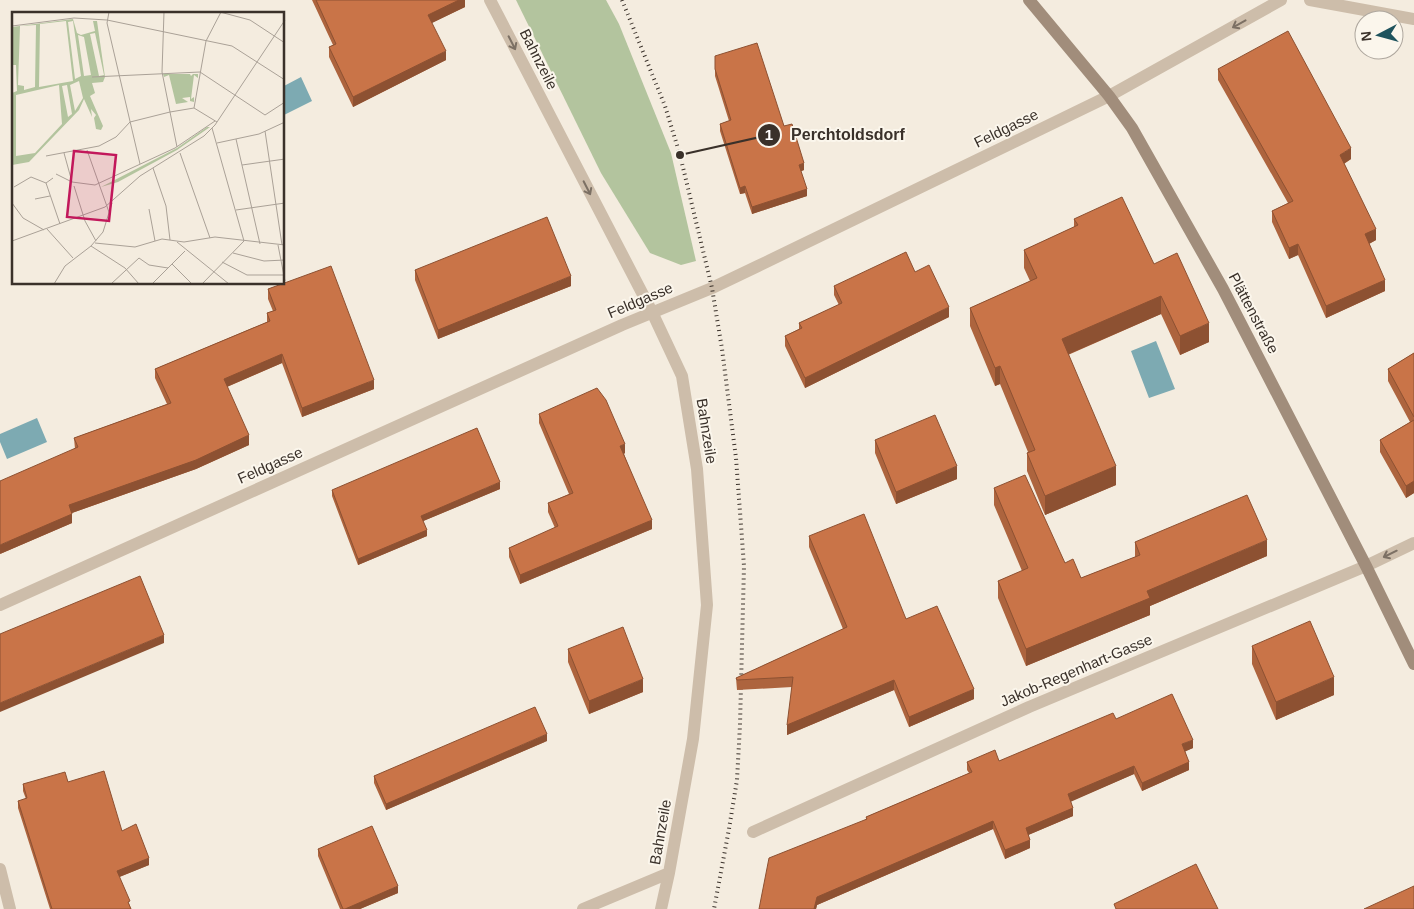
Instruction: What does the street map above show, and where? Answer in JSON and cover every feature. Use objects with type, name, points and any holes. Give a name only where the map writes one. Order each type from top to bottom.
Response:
[{"type":"main road","name":"Plättenstraße","points":[[1029,0],[1132,128],[1224,290],[1366,566],[1414,664]]},
{"type":"street","name":"Bahnzeile","points":[[490,0],[652,312],[682,376],[697,469],[707,605],[693,739],[670,873],[661,909]]},
{"type":"street","name":"Feldgasse","points":[[0,605],[652,312],[751,270],[1108,96],[1281,0]]},
{"type":"street","points":[[1310,0],[1414,19]]},
{"type":"street","name":"Jakob-Regenhart-Gasse","points":[[753,832],[1029,707],[1366,566],[1414,543]]},
{"type":"street","points":[[0,869],[10,909]]},
{"type":"street","points":[[582,909],[670,873]]},
{"type":"green space","points":[[516,0],[606,0],[619,24],[671,153],[696,261],[681,265],[650,253],[601,173]]},
{"type":"water","points":[[301,77],[312,101],[285,114],[285,85]]},
{"type":"water","points":[[1156,341],[1175,389],[1149,398],[1131,351]]},
{"type":"water","points":[[37,418],[47,442],[7,459],[0,442],[0,434]]},
{"type":"building","points":[[316,0],[459,0],[428,15],[446,51],[353,97],[329,47],[336,44]]},
{"type":"building","points":[[1288,31],[1351,148],[1340,155],[1376,229],[1365,234],[1385,280],[1326,306],[1298,244],[1289,248],[1272,211],[1293,201],[1218,69]]},
{"type":"building","points":[[757,43],[784,126],[792,124],[804,163],[799,165],[807,189],[752,207],[745,186],[740,188],[720,124],[731,120],[715,69],[715,56]]},
{"type":"building","points":[[1122,197],[1154,264],[1177,253],[1209,323],[1180,336],[1161,296],[1062,339],[1116,466],[1045,496],[1027,453],[1035,450],[1000,366],[995,368],[970,308],[1037,278],[1024,250],[1078,225],[1074,219]]},
{"type":"building","points":[[547,217],[571,276],[438,330],[415,270]]},
{"type":"building","points":[[906,252],[915,272],[929,265],[949,307],[805,378],[785,336],[802,328],[799,323],[842,303],[834,286]]},
{"type":"building","points":[[331,266],[374,380],[302,408],[282,354],[224,379],[249,435],[196,460],[69,505],[72,514],[0,545],[0,481],[78,447],[74,438],[171,403],[155,369],[270,321],[267,313],[276,310],[268,289],[285,285],[285,283]]},
{"type":"building","points":[[1414,353],[1414,417],[1388,369]]},
{"type":"building","points":[[597,388],[606,400],[625,444],[620,446],[652,520],[520,575],[509,548],[558,526],[548,503],[573,493],[539,414]]},
{"type":"building","points":[[935,415],[957,466],[896,492],[875,440]]},
{"type":"building","points":[[1414,420],[1414,481],[1406,486],[1380,440]]},
{"type":"building","points":[[477,428],[500,482],[421,516],[427,530],[358,559],[332,490]]},
{"type":"building","points":[[1025,475],[1065,563],[1073,559],[1081,578],[1140,555],[1135,542],[1247,495],[1267,540],[1147,591],[1150,598],[1026,649],[998,581],[1028,568],[994,488]]},
{"type":"building","points":[[864,514],[906,619],[937,606],[974,689],[909,717],[894,680],[787,725],[793,677],[737,680],[736,678],[847,627],[809,536]]},
{"type":"building","points":[[140,576],[164,635],[0,703],[0,634]]},
{"type":"building","points":[[1310,621],[1334,677],[1276,702],[1252,646]]},
{"type":"building","points":[[623,627],[643,679],[589,701],[568,649]]},
{"type":"building","points":[[1172,694],[1193,740],[1182,744],[1189,762],[1142,783],[1134,766],[1068,794],[1073,808],[1026,828],[1030,840],[1005,850],[993,821],[817,897],[814,909],[759,909],[769,858],[867,819],[866,817],[972,772],[967,762],[995,750],[999,761],[1113,713],[1116,719]]},
{"type":"building","points":[[535,707],[547,734],[386,804],[374,776]]},
{"type":"building","points":[[104,771],[122,831],[136,824],[149,858],[117,871],[130,901],[128,902],[131,909],[52,909],[18,801],[27,798],[23,784],[65,772],[68,782]]},
{"type":"building","points":[[372,826],[398,886],[343,909],[318,849]]},
{"type":"building","points":[[1196,864],[1218,909],[1116,909],[1114,904]]},
{"type":"building","points":[[1414,886],[1414,909],[1364,909]]},
{"type":"railway","points":[[622,0],[665,106],[680,155],[712,288],[736,458],[744,566],[740,725],[737,780],[714,909]]},
{"type":"place","name":"Perchtoldsdorf","points":[[680,155]]}]
